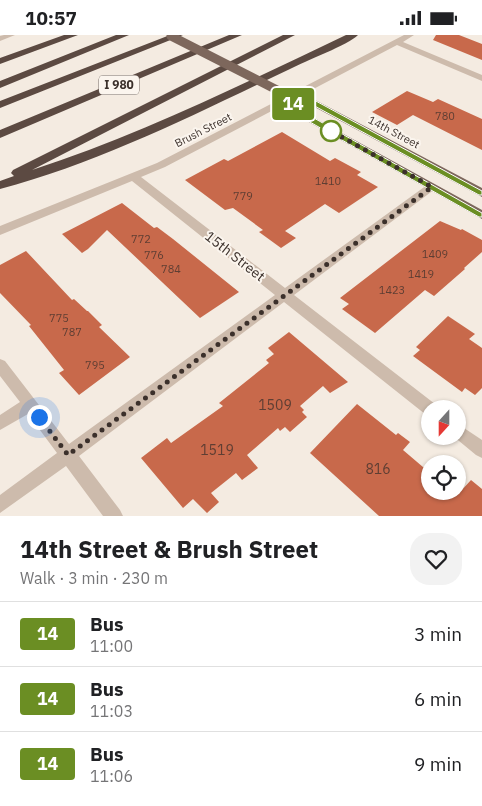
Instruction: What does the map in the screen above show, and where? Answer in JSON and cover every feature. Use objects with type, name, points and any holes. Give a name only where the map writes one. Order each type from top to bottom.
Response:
[{"type":"highway","points":[[0,61],[73,35]]},
{"type":"highway","points":[[0,85],[124,35]]},
{"type":"highway","name":"I 980","points":[[0,105],[178,35]]},
{"type":"highway","name":"I 980","points":[[0,134],[237,35]]},
{"type":"highway","points":[[0,181],[290,35]]},
{"type":"highway","points":[[0,185],[66,164],[132,139],[353,35]]},
{"type":"main road","name":"14th Street","points":[[169,35],[277,90],[292,97],[312,102],[482,193]]},
{"type":"main road","points":[[292,97],[294,110],[482,215]]},
{"type":"street","points":[[0,39],[10,35]]},
{"type":"street","name":"Brush Street","points":[[0,231],[134,177],[181,155],[410,35]]},
{"type":"street","points":[[397,42],[482,78]]},
{"type":"street","name":"15th Street","points":[[134,177],[421,402]]},
{"type":"street","points":[[0,505],[432,187]]},
{"type":"street","points":[[0,365],[114,516]]},
{"type":"street","points":[[0,423],[30,404]]},
{"type":"street","points":[[466,437],[482,450]]},
{"type":"building","points":[[436,35],[459,35],[482,44],[482,60],[433,40]]},
{"type":"building","points":[[407,91],[433,102],[438,99],[482,119],[482,150],[413,115],[397,125],[372,112]]},
{"type":"building","points":[[282,132],[330,161],[335,158],[361,172],[357,175],[378,187],[339,213],[325,204],[285,231],[296,238],[281,248],[259,232],[263,230],[233,208],[225,210],[185,180],[224,159],[228,161]]},
{"type":"building","points":[[122,203],[154,228],[157,227],[173,239],[239,292],[200,318],[107,230],[82,253],[62,234]]},
{"type":"building","points":[[440,221],[462,229],[482,240],[482,252],[465,269],[434,296],[425,290],[375,333],[342,309],[349,304],[340,298]]},
{"type":"building","points":[[26,251],[72,300],[74,299],[102,325],[99,327],[130,357],[79,395],[59,373],[64,370],[29,326],[31,325],[0,293],[0,265]]},
{"type":"building","points":[[448,316],[475,334],[469,339],[482,348],[482,388],[475,395],[465,388],[462,392],[413,356],[420,350],[416,347]]},
{"type":"building","points":[[289,332],[348,382],[330,393],[323,386],[300,406],[304,410],[302,412],[307,417],[290,432],[285,427],[280,431],[278,428],[247,455],[258,468],[242,480],[236,473],[211,493],[219,502],[207,513],[193,499],[183,508],[141,458],[167,438],[171,443],[223,406],[219,403],[269,363],[266,360],[274,354],[268,348]]},
{"type":"building","points":[[357,404],[396,435],[398,433],[410,442],[403,450],[421,465],[421,500],[466,500],[466,486],[471,480],[482,489],[482,516],[379,516],[310,453]]},
{"type":"bus line","name":"14","points":[[482,193],[312,102],[292,97],[294,110],[482,215]]},
{"type":"route","points":[[39,417],[68,455],[432,187],[331,131]]}]
